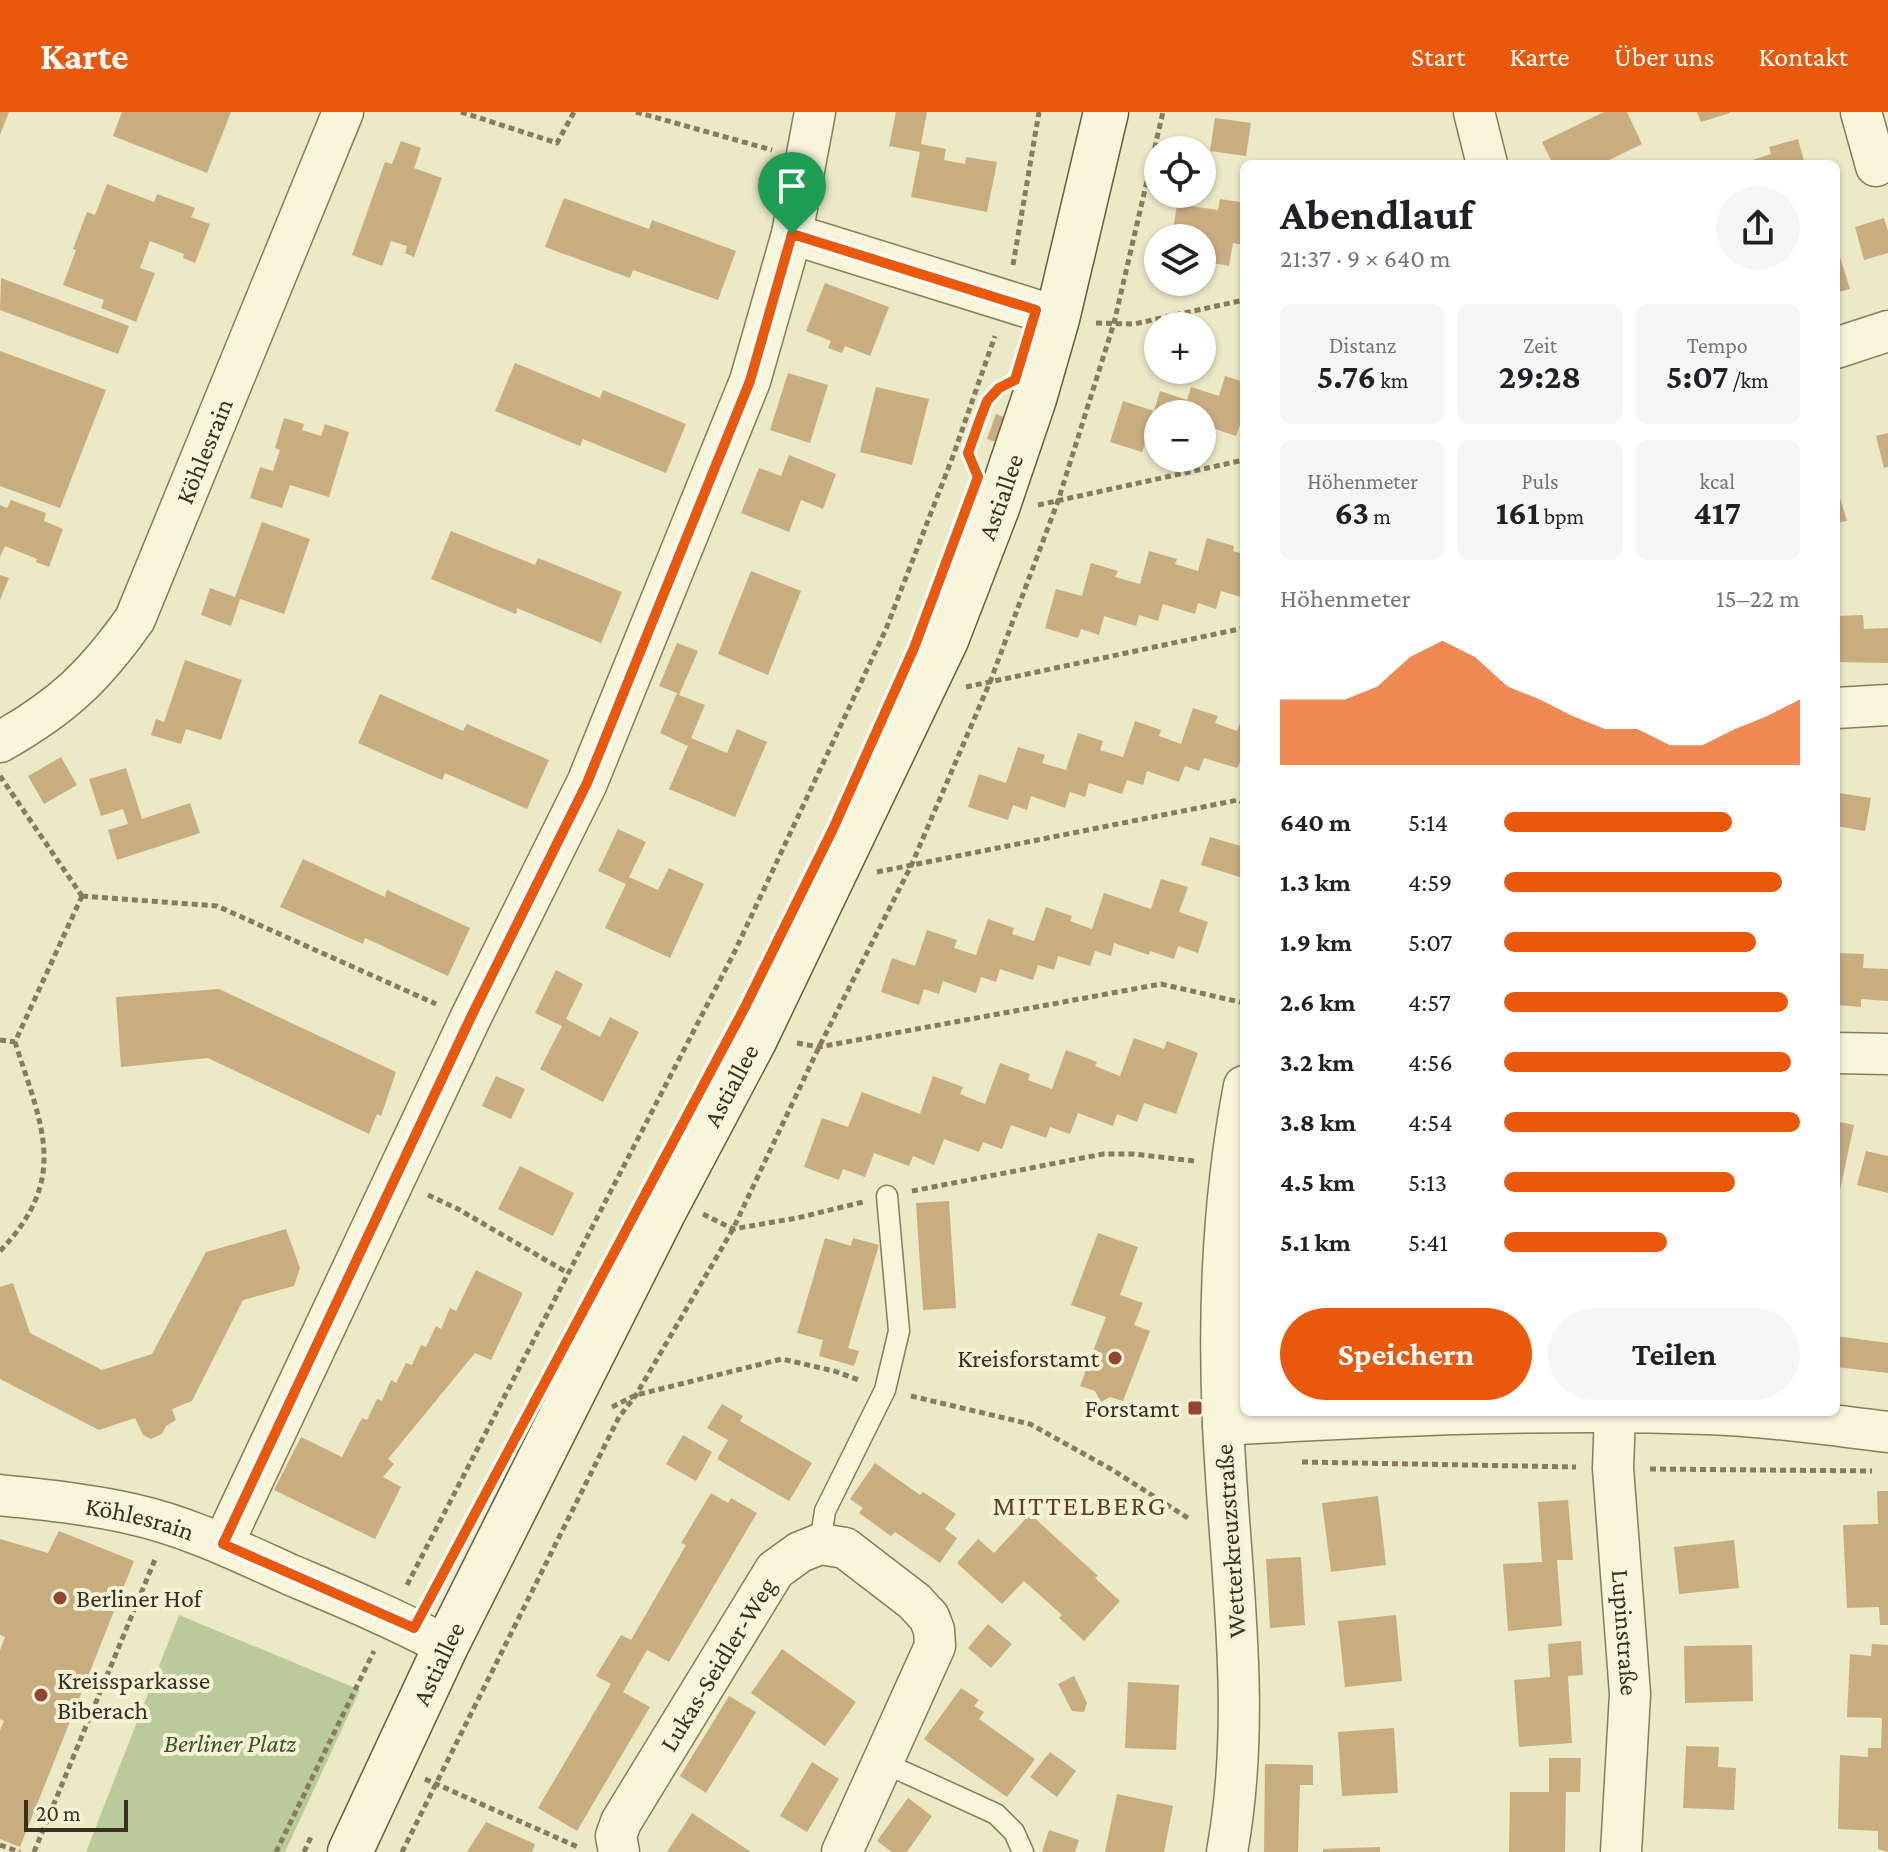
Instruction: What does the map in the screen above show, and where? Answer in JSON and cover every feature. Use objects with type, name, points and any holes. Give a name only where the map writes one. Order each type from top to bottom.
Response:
[{"type":"street","name":"Köhlesrain","points":[[0,742],[30,725],[80,687],[109,655],[135,619],[343,112]]},
{"type":"street","points":[[223,1544],[470,1019],[587,783],[688,539],[750,381],[792,234],[815,112]]},
{"type":"street","name":"Astiallee","points":[[332,1842],[392,1763],[446,1646],[656,1226],[754,1041],[946,640],[997,508],[1034,399],[1057,319],[1106,112]]},
{"type":"street","points":[[1474,112],[1486,160]]},
{"type":"street","points":[[1861,112],[1876,166]]},
{"type":"street","points":[[792,234],[1057,319]]},
{"type":"street","points":[[1840,347],[1888,331]]},
{"type":"street","points":[[1840,708],[1888,705]]},
{"type":"street","points":[[1840,1053],[1888,1054]]},
{"type":"street","name":"Wetterkreuzstraße","points":[[1227,1852],[1240,1706],[1223,1425],[1224,1257],[1231,1165],[1240,1111]]},
{"type":"street","points":[[1223,1425],[1406,1416]]},
{"type":"street","name":"Lupinstraße","points":[[1615,1416],[1613,1468],[1630,1694],[1621,1852]]},
{"type":"street","points":[[1729,1416],[1888,1432]]},
{"type":"street","name":"Köhlesrain","points":[[0,1495],[134,1514],[170,1525],[223,1544],[446,1646]]},
{"type":"street","points":[[820,1544],[845,1548],[914,1601],[929,1617],[934,1630],[935,1646],[842,1852]]},
{"type":"street","name":"Lukas-Seidler-Weg","points":[[603,1851],[616,1836],[621,1822],[775,1570],[800,1552],[820,1544]]},
{"type":"lane","points":[[820,1544],[825,1511],[885,1390],[899,1331],[887,1196]]},
{"type":"lane","points":[[882,1762],[996,1814],[1014,1832],[1023,1852]]},
{"type":"path","points":[[461,112],[557,143],[574,112]]},
{"type":"path","points":[[636,112],[807,160]]},
{"type":"path","points":[[276,1852],[390,1618],[734,953],[886,629],[953,456],[1007,301],[1039,112]]},
{"type":"path","points":[[1114,323],[1134,324],[1240,301]]},
{"type":"path","points":[[972,466],[968,453],[987,401],[999,388]]},
{"type":"path","points":[[1058,501],[1240,461]]},
{"type":"path","points":[[957,689],[1240,629]]},
{"type":"path","points":[[3,782],[82,896]]},
{"type":"path","points":[[870,874],[1240,801]]},
{"type":"path","points":[[82,896],[217,906],[470,1019]]},
{"type":"path","points":[[0,1251],[25,1223],[41,1192],[45,1162],[43,1131],[15,1042],[82,896]]},
{"type":"path","points":[[788,1042],[819,1047],[1161,984],[1240,1002]]},
{"type":"path","points":[[0,1040],[15,1042]]},
{"type":"path","points":[[702,1214],[733,1229],[1103,1154],[1134,1154],[1231,1165]]},
{"type":"path","points":[[458,1209],[568,1273]]},
{"type":"path","points":[[608,1409],[636,1395],[782,1359],[834,1371],[885,1390]]},
{"type":"path","points":[[939,1404],[1030,1424],[1111,1469],[1195,1523],[1194,1507]]},
{"type":"path","points":[[1287,1461],[1873,1471]]},
{"type":"path","points":[[34,1852],[170,1525]]},
{"type":"path","points":[[392,1763],[575,1848],[603,1851]]},
{"type":"path","points":[[304,1852],[332,1842]]},
{"type":"path","points":[[0,1845],[20,1852]]},
{"type":"green space","name":"Berliner Platz","points":[[179,1615],[360,1690],[285,1852],[86,1852]]},
{"type":"building","points":[[0,112],[9,112],[0,135]]},
{"type":"building","points":[[122,112],[231,112],[207,173],[113,136]]},
{"type":"building","points":[[896,112],[927,112],[921,144],[946,149],[944,160],[965,164],[966,157],[997,162],[987,212],[911,197],[920,152],[889,146]]},
{"type":"building","points":[[1604,112],[1627,112],[1642,144],[1609,160],[1551,160],[1542,142]]},
{"type":"building","points":[[1697,112],[1730,112],[1730,113],[1701,122]]},
{"type":"building","points":[[1215,118],[1251,123],[1246,156],[1216,152],[1216,136],[1212,136]]},
{"type":"building","points":[[1798,139],[1804,160],[1752,160],[1771,154],[1769,147]]},
{"type":"building","points":[[401,141],[421,148],[414,168],[442,178],[414,257],[405,253],[407,246],[391,241],[382,266],[352,255],[385,162],[392,164]]},
{"type":"building","points":[[107,184],[154,202],[157,194],[195,208],[191,217],[210,224],[195,263],[183,258],[184,254],[150,241],[140,268],[155,273],[136,322],[101,308],[104,300],[63,285],[87,212],[95,215]]},
{"type":"building","points":[[564,198],[649,229],[652,220],[736,251],[718,300],[633,270],[630,278],[545,247]]},
{"type":"building","points":[[1220,199],[1240,202],[1240,244],[1233,243],[1229,266],[1216,264],[1216,224],[1174,224],[1176,208],[1218,210]]},
{"type":"building","points":[[1884,218],[1888,231],[1888,253],[1864,260],[1855,227]]},
{"type":"building","points":[[1840,257],[1850,289],[1840,292]]},
{"type":"building","points":[[1,278],[129,326],[118,354],[0,310]]},
{"type":"building","points":[[825,283],[889,307],[870,356],[845,346],[842,353],[828,348],[831,341],[806,331]]},
{"type":"building","points":[[0,351],[106,390],[60,508],[0,486]]},
{"type":"building","points":[[515,363],[600,398],[603,390],[686,424],[666,473],[583,439],[580,446],[495,411]]},
{"type":"building","points":[[788,373],[828,385],[810,443],[770,430]]},
{"type":"building","points":[[1225,376],[1240,381],[1240,425],[1236,436],[1216,429],[1216,400],[1187,400],[1191,387],[1219,396]]},
{"type":"building","points":[[876,387],[929,399],[912,465],[860,452]]},
{"type":"building","points":[[1160,391],[1187,400],[1157,400]]},
{"type":"building","points":[[1123,401],[1144,408],[1142,452],[1110,442]]},
{"type":"building","points":[[996,414],[1004,417],[996,442],[987,439]]},
{"type":"building","points":[[284,418],[304,424],[302,430],[321,436],[325,424],[349,432],[329,497],[290,485],[282,508],[250,498],[260,467],[273,471],[280,450],[275,448]]},
{"type":"building","points":[[1888,433],[1888,467],[1884,468],[1876,436]]},
{"type":"building","points":[[789,455],[836,474],[823,509],[801,500],[789,532],[741,513],[759,468],[781,476]]},
{"type":"building","points":[[1840,498],[1847,521],[1840,522]]},
{"type":"building","points":[[11,500],[46,513],[44,521],[63,529],[49,567],[5,546],[0,557],[0,505],[7,508]]},
{"type":"building","points":[[262,522],[310,539],[284,614],[240,599],[231,626],[201,615],[210,588],[235,597]]},
{"type":"building","points":[[451,531],[535,565],[538,558],[622,592],[601,643],[517,608],[516,614],[431,579]]},
{"type":"building","points":[[1207,538],[1234,546],[1233,551],[1240,553],[1240,597],[1221,591],[1216,609],[1198,603],[1195,614],[1163,604],[1158,621],[1139,615],[1136,626],[1104,616],[1099,635],[1081,629],[1078,638],[1045,628],[1056,589],[1082,596],[1091,563],[1118,571],[1115,577],[1140,584],[1149,551],[1177,559],[1175,564],[1198,571]]},
{"type":"building","points":[[751,571],[801,591],[768,675],[718,654]]},
{"type":"building","points":[[0,575],[9,578],[0,600]]},
{"type":"building","points":[[1863,615],[1864,629],[1888,628],[1888,663],[1840,662],[1840,616]]},
{"type":"building","points":[[677,643],[698,651],[679,695],[705,705],[691,738],[727,753],[737,729],[767,742],[735,817],[669,789],[688,746],[660,733],[677,693],[659,686]]},
{"type":"building","points":[[185,660],[242,680],[221,740],[186,729],[181,744],[151,735],[156,719],[164,722]]},
{"type":"building","points":[[380,694],[463,731],[467,724],[549,760],[527,809],[445,773],[442,780],[358,743]]},
{"type":"building","points":[[1193,708],[1218,716],[1215,723],[1237,731],[1240,723],[1240,762],[1237,768],[1204,758],[1199,771],[1185,766],[1179,782],[1147,771],[1143,785],[1127,780],[1122,794],[1089,783],[1085,797],[1070,792],[1065,808],[1031,796],[1027,810],[1013,805],[1008,820],[968,807],[979,774],[1006,783],[1018,747],[1045,755],[1042,763],[1066,770],[1078,733],[1103,741],[1100,750],[1123,757],[1135,721],[1161,730],[1159,736],[1181,744]]},
{"type":"building","points":[[61,757],[77,785],[44,804],[28,776]]},
{"type":"building","points":[[126,768],[142,819],[190,803],[200,833],[117,860],[108,830],[128,824],[123,809],[101,816],[89,779]]},
{"type":"building","points":[[1840,793],[1871,798],[1865,831],[1840,827]]},
{"type":"building","points":[[618,829],[646,842],[629,877],[658,890],[669,868],[704,884],[670,958],[605,928],[626,884],[598,871]]},
{"type":"building","points":[[1210,837],[1240,846],[1240,877],[1201,865]]},
{"type":"building","points":[[303,859],[385,897],[387,890],[470,928],[448,976],[365,938],[363,944],[280,907]]},
{"type":"building","points":[[1161,879],[1188,887],[1179,912],[1208,922],[1198,953],[1178,946],[1174,959],[1150,951],[1149,955],[1114,943],[1111,956],[1095,951],[1090,966],[1058,956],[1054,970],[1038,965],[1033,980],[1000,969],[996,982],[981,977],[976,993],[943,981],[939,994],[924,989],[919,1005],[881,992],[892,958],[915,966],[927,930],[957,940],[954,948],[976,955],[988,919],[1014,928],[1012,934],[1034,941],[1046,907],[1072,916],[1070,921],[1092,929],[1104,893],[1151,909]]},
{"type":"building","points":[[1840,953],[1864,954],[1863,968],[1888,969],[1888,1001],[1861,999],[1861,1007],[1840,1005]]},
{"type":"building","points":[[556,970],[583,984],[566,1019],[600,1037],[610,1017],[639,1032],[603,1102],[540,1069],[562,1026],[535,1013]]},
{"type":"building","points":[[219,989],[396,1072],[381,1116],[377,1114],[369,1134],[208,1058],[121,1067],[116,997]]},
{"type":"building","points":[[1134,1038],[1164,1049],[1167,1041],[1198,1053],[1176,1114],[1144,1103],[1137,1122],[1117,1114],[1113,1126],[1078,1113],[1070,1134],[1050,1127],[1046,1138],[1011,1125],[1002,1149],[983,1142],[979,1152],[944,1139],[934,1165],[913,1156],[909,1166],[874,1153],[865,1177],[843,1169],[839,1180],[804,1167],[822,1118],[848,1127],[862,1092],[920,1114],[933,1076],[963,1087],[960,1094],[985,1104],[1000,1063],[1030,1074],[1028,1080],[1052,1089],[1066,1050],[1097,1062],[1095,1066],[1120,1076]]},
{"type":"building","points":[[496,1076],[525,1089],[511,1119],[482,1106]]},
{"type":"building","points":[[1840,1122],[1854,1125],[1840,1190]]},
{"type":"building","points":[[1866,1151],[1888,1156],[1888,1193],[1857,1185]]},
{"type":"building","points":[[520,1166],[574,1193],[553,1236],[498,1209]]},
{"type":"building","points":[[949,1201],[956,1308],[923,1310],[916,1203]]},
{"type":"building","points":[[286,1229],[300,1268],[294,1286],[243,1300],[192,1401],[172,1409],[176,1420],[166,1426],[162,1434],[151,1439],[143,1435],[135,1418],[99,1430],[0,1379],[0,1287],[13,1283],[30,1333],[102,1370],[152,1354],[206,1252]]},
{"type":"building","points":[[1098,1233],[1138,1247],[1120,1295],[1143,1303],[1134,1325],[1150,1331],[1123,1401],[1110,1397],[1101,1402],[1095,1391],[1080,1386],[1106,1317],[1071,1305]]},
{"type":"building","points":[[825,1238],[851,1246],[853,1238],[879,1245],[848,1348],[859,1351],[854,1366],[819,1356],[823,1340],[797,1333]]},
{"type":"building","points":[[476,1270],[523,1293],[491,1360],[475,1353],[388,1459],[394,1464],[383,1477],[401,1487],[375,1539],[274,1490],[301,1437],[342,1457],[362,1418],[367,1420],[377,1399],[382,1401],[391,1380],[396,1383],[406,1363],[412,1365],[421,1345],[426,1347],[436,1326],[441,1329],[450,1308],[456,1311]]},
{"type":"building","points":[[1840,1337],[1888,1343],[1888,1373],[1840,1367]]},
{"type":"building","points":[[722,1404],[743,1416],[740,1421],[812,1463],[789,1501],[717,1459],[728,1440],[707,1428]]},
{"type":"building","points":[[683,1435],[712,1452],[696,1481],[666,1464]]},
{"type":"building","points":[[875,1463],[920,1495],[923,1492],[956,1514],[945,1529],[957,1538],[940,1563],[895,1532],[891,1536],[859,1513],[863,1508],[850,1499]]},
{"type":"building","points":[[1877,1491],[1888,1491],[1888,1625],[1880,1625],[1879,1607],[1847,1608],[1843,1525],[1878,1524]]},
{"type":"building","points":[[711,1493],[728,1503],[731,1498],[757,1513],[669,1662],[647,1650],[623,1692],[650,1707],[577,1831],[538,1808],[611,1684],[596,1676],[621,1635],[631,1640],[686,1545],[681,1543]]},
{"type":"building","points":[[1378,1496],[1386,1565],[1331,1572],[1322,1503]]},
{"type":"building","points":[[1568,1500],[1573,1560],[1557,1560],[1562,1626],[1508,1631],[1503,1564],[1542,1562],[1538,1502]]},
{"type":"building","points":[[1030,1514],[1098,1576],[1095,1578],[1120,1601],[1084,1641],[1059,1618],[1062,1615],[1024,1581],[1002,1604],[957,1563],[978,1539],[994,1553]]},
{"type":"building","points":[[59,1531],[134,1561],[20,1847],[0,1839],[0,1730],[4,1721],[0,1719],[0,1650],[5,1637],[0,1635],[0,1539],[48,1553]]},
{"type":"building","points":[[1734,1540],[1739,1588],[1679,1594],[1674,1547]]},
{"type":"building","points":[[1301,1557],[1305,1625],[1270,1628],[1266,1559]]},
{"type":"building","points":[[1396,1615],[1402,1681],[1345,1687],[1338,1621]]},
{"type":"building","points":[[988,1624],[1012,1644],[991,1668],[968,1648]]},
{"type":"building","points":[[1581,1641],[1583,1675],[1568,1676],[1572,1743],[1519,1747],[1514,1680],[1550,1677],[1548,1644]]},
{"type":"building","points":[[1872,1644],[1888,1645],[1888,1852],[1878,1849],[1878,1831],[1838,1829],[1840,1755],[1868,1757],[1868,1748],[1881,1748],[1882,1718],[1847,1717],[1850,1654],[1871,1656]]},
{"type":"building","points":[[1752,1645],[1753,1701],[1685,1703],[1684,1646]]},
{"type":"building","points":[[782,1649],[856,1702],[825,1746],[751,1693]]},
{"type":"building","points":[[1074,1676],[1087,1703],[1084,1712],[1072,1711],[1058,1684]]},
{"type":"building","points":[[1128,1682],[1179,1685],[1176,1750],[1125,1748]]},
{"type":"building","points":[[961,1688],[979,1700],[974,1706],[984,1712],[979,1719],[1035,1759],[1007,1797],[924,1739]]},
{"type":"building","points":[[729,1696],[756,1712],[706,1793],[680,1776]]},
{"type":"building","points":[[1394,1728],[1398,1793],[1342,1796],[1338,1732]]},
{"type":"building","points":[[1686,1746],[1719,1747],[1718,1767],[1736,1768],[1734,1810],[1683,1808]]},
{"type":"building","points":[[1050,1752],[1076,1771],[1057,1797],[1030,1777]]},
{"type":"building","points":[[1549,1758],[1581,1758],[1580,1792],[1566,1792],[1565,1852],[1509,1852],[1510,1792],[1549,1792]]},
{"type":"building","points":[[812,1762],[839,1779],[807,1832],[780,1816]]},
{"type":"building","points":[[1265,1764],[1313,1765],[1313,1785],[1300,1785],[1298,1852],[1264,1852]]},
{"type":"building","points":[[1117,1794],[1173,1806],[1164,1852],[1105,1852]]},
{"type":"building","points":[[908,1798],[932,1816],[907,1852],[892,1852],[877,1841]]},
{"type":"building","points":[[692,1813],[751,1852],[667,1852]]},
{"type":"building","points":[[486,1822],[535,1844],[532,1852],[467,1852]]},
{"type":"building","points":[[1049,1830],[1079,1840],[1075,1852],[1042,1852]]},
{"type":"building","points":[[1380,1847],[1380,1852],[1323,1852],[1323,1849]]},
{"type":"place","name":"Kreisforstamt","points":[[1115,1358]]},
{"type":"place","name":"Forstamt","points":[[1195,1408]]},
{"type":"place","name":"Berliner Hof","points":[[60,1598]]},
{"type":"place","name":"Kreissparkasse Biberach","points":[[41,1695]]},
{"type":"district","name":"MITTELBERG","points":[[1080,1505]]},
{"type":"route","points":[[792,234],[1036,310],[1015,380],[999,388],[987,401],[968,453],[978,477],[914,648],[833,829],[745,1007],[414,1628],[223,1544],[470,1019],[587,783],[750,381],[792,234]]}]
